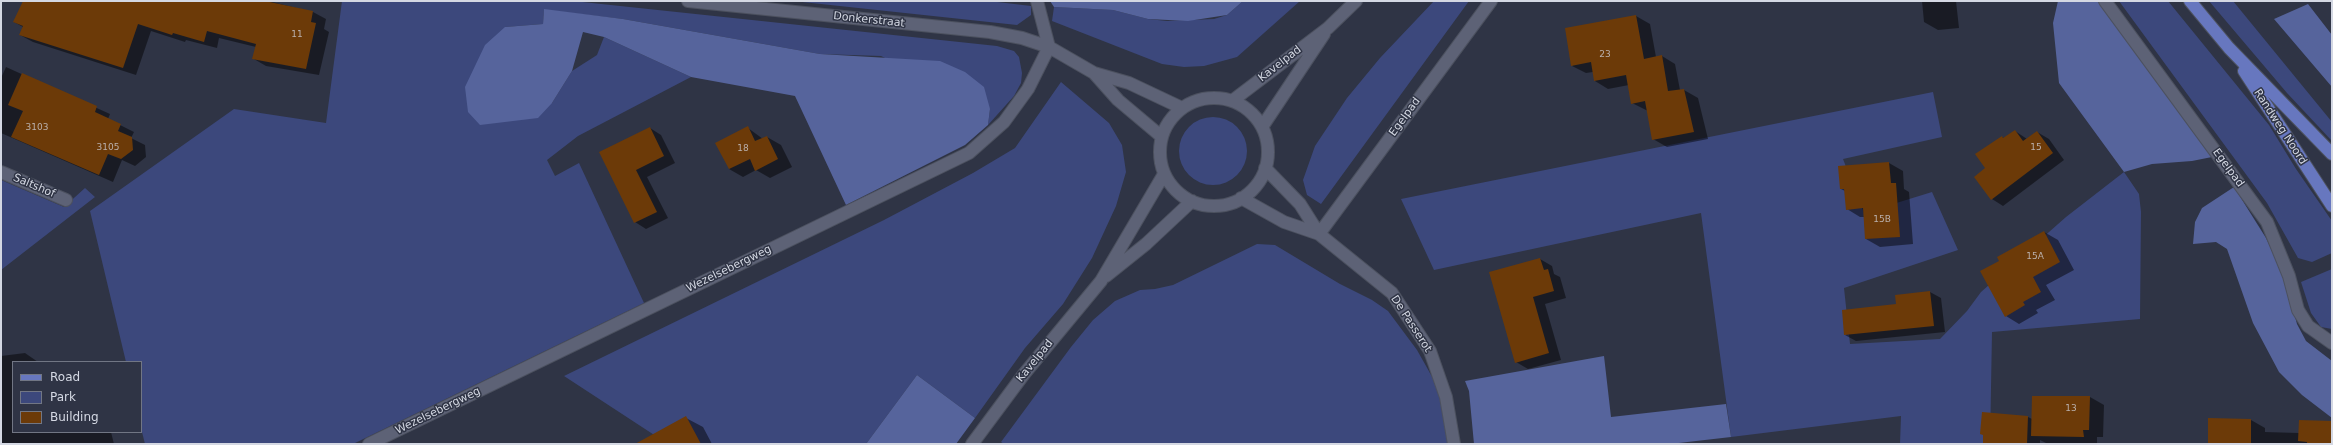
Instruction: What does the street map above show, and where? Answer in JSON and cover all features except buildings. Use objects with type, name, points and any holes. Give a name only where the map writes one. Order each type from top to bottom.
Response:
[{"type":"main road","name":"Randweg Noord","points":[[2190,1],[2229,48],[2332,154]]},
{"type":"main road","name":"Randweg Noord","points":[[2229,48],[2332,206]]},
{"type":"street","name":"Donkerstraat","points":[[688,1],[990,32],[1022,38],[1049,47],[1094,73],[1129,83],[1182,108]]},
{"type":"street","points":[[1037,1],[1049,47]]},
{"type":"street","name":"Kavelpad","points":[[1232,101],[1328,28],[1356,1]]},
{"type":"street","name":"Egelpad","points":[[1319,234],[1491,1]]},
{"type":"street","name":"Egelpad","points":[[2105,1],[2267,222],[2288,276],[2298,310],[2308,326],[2332,342]]},
{"type":"street","name":"Kavelpad","points":[[1262,128],[1278,101],[1297,79],[1328,28]]},
{"type":"street","name":"Wezelsebergweg","points":[[369,444],[969,153],[1004,122],[1028,88],[1049,47]]},
{"type":"street","name":"Donkerstraat","points":[[1094,73],[1118,100],[1162,137]]},
{"type":"street","points":[[1215,98],[1232,101],[1250,111],[1262,128],[1267,141],[1268,154],[1265,168],[1256,185],[1241,198],[1217,206],[1192,201],[1171,185],[1164,174],[1160,156],[1162,137],[1166,126],[1182,108],[1203,99],[1215,98]]},
{"type":"street","name":"De Passerot","points":[[1265,168],[1300,204],[1319,234],[1392,293],[1430,352],[1446,396],[1454,444]]},
{"type":"street","name":"Saltshof","points":[[1,172],[66,200]]},
{"type":"street","name":"Kavelpad","points":[[972,444],[1024,374],[1101,280],[1164,174]]},
{"type":"street","name":"De Passerot","points":[[1241,198],[1284,222],[1319,234]]},
{"type":"street","name":"Kavelpad","points":[[1101,280],[1146,244],[1192,201]]},
{"type":"green space","points":[[342,1],[573,1],[997,46],[1014,51],[1019,57],[1022,73],[1021,83],[1014,96],[988,125],[990,109],[881,56],[820,54],[623,19],[544,10],[543,24],[505,27],[552,103],[572,71],[597,55],[604,37],[691,77],[578,136],[547,160],[555,176],[579,163],[644,303],[353,444],[145,444],[142,432],[142,361],[126,361],[90,211],[234,109],[326,123]]},
{"type":"green space","points":[[793,1],[989,1],[1031,6],[1031,15],[1017,25]]},
{"type":"green space","points":[[1243,1],[1300,1],[1237,57],[1204,66],[1184,67],[1162,64],[1052,21],[1054,7],[1113,10],[1148,19],[1167,21],[1214,19],[1227,15]]},
{"type":"green space","points":[[1434,1],[1469,1],[1321,204],[1307,195],[1303,180],[1315,146],[1347,98],[1380,58]]},
{"type":"green space","points":[[2119,1],[2168,1],[2269,125],[2296,169],[2332,221],[2332,253],[2312,262],[2298,258],[2267,203]]},
{"type":"green space","points":[[2209,1],[2233,1],[2332,122],[2332,141],[2287,93]]},
{"type":"green space","points":[[1061,82],[1109,123],[1122,145],[1126,172],[1116,206],[1092,258],[1063,304],[1025,348],[975,418],[917,375],[866,444],[668,444],[564,376],[884,220],[973,173],[1015,148]]},
{"type":"green space","points":[[1933,92],[1942,137],[1843,159],[1864,213],[1932,192],[1958,250],[1844,288],[1850,344],[1940,339],[1967,311],[1981,292],[2066,217],[2124,172],[2139,194],[2141,212],[2140,319],[1992,332],[1990,444],[1900,444],[1901,416],[1731,437],[1701,213],[1434,270],[1401,199]]},
{"type":"green space","points":[[1213,117],[1226,120],[1237,127],[1244,138],[1247,151],[1244,164],[1237,175],[1226,182],[1213,185],[1200,182],[1189,175],[1182,164],[1179,151],[1182,138],[1189,127],[1200,120]]},
{"type":"green space","points":[[1,180],[64,207],[85,188],[95,197],[1,270]]},
{"type":"green space","points":[[1257,244],[1275,245],[1340,284],[1372,300],[1388,311],[1417,350],[1435,382],[1446,412],[1449,444],[1004,444],[1001,442],[1071,347],[1093,320],[1115,301],[1140,290],[1155,289],[1173,285]]},
{"type":"green space","points":[[2332,269],[2332,329],[2321,327],[2311,313],[2301,282]]},
{"type":"shaded area","points":[[1050,1],[1243,1],[1227,15],[1188,21],[1148,19],[1113,10],[1054,7]]},
{"type":"shaded area","points":[[2058,1],[2098,1],[2212,157],[2192,161],[2152,164],[2124,172],[2059,83],[2053,23]]},
{"type":"shaded area","points":[[2308,4],[2332,35],[2332,87],[2274,19]]},
{"type":"shaded area","points":[[544,9],[623,19],[820,54],[940,61],[965,72],[984,87],[990,109],[988,125],[965,145],[846,205],[795,96],[691,77],[604,37],[583,32],[572,71],[552,103],[538,118],[480,125],[468,112],[465,87],[485,45],[505,27],[543,24]]},
{"type":"shaded area","points":[[2234,187],[2266,238],[2284,276],[2297,324],[2306,341],[2332,361],[2332,418],[2302,395],[2279,372],[2253,323],[2227,249],[2216,242],[2193,244],[2195,222],[2202,208]]},
{"type":"shaded area","points":[[1604,356],[1611,417],[1726,404],[1731,437],[1670,444],[1474,444],[1469,391],[1465,381]]},
{"type":"shaded area","points":[[917,375],[975,418],[956,444],[866,444]]}]
